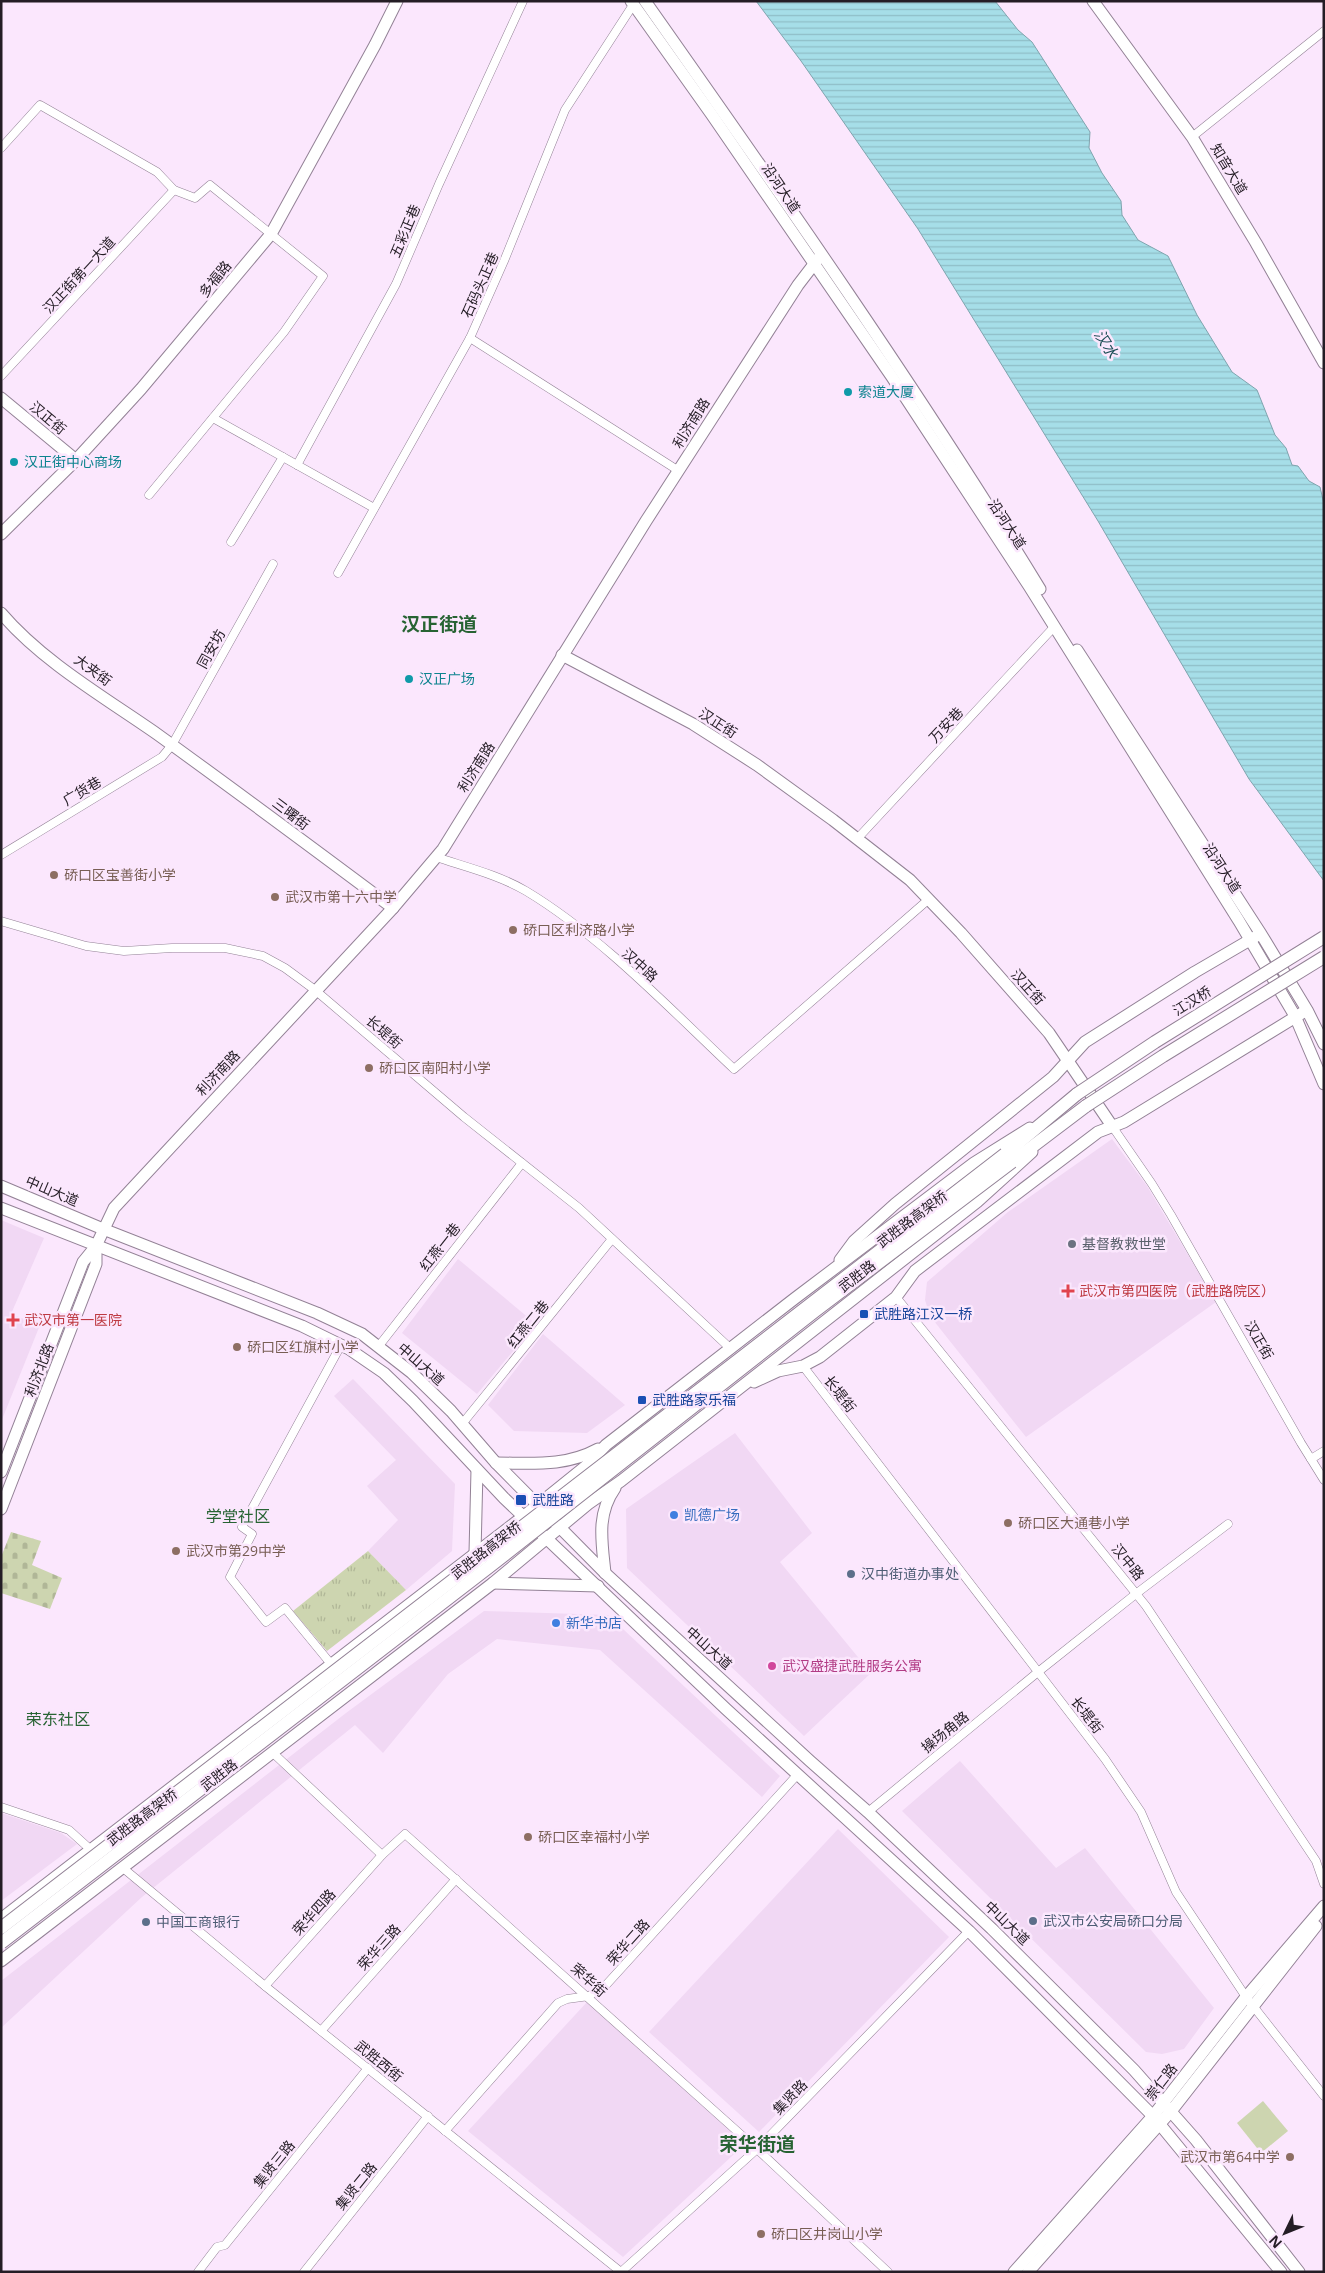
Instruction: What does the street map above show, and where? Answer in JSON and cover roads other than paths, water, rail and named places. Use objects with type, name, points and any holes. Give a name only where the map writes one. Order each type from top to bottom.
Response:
[{"type":"main road","name":"多福路","points":[[1,534],[76,460],[141,390],[271,234],[375,45],[397,1]]},
{"type":"main road","name":"知音大道","points":[[1093,1],[1192,137],[1256,243],[1324,363]]},
{"type":"main road","name":"沿河大道","points":[[636,2],[943,436],[1082,659],[1261,934],[1307,1010],[1324,1044]]},
{"type":"main road","name":"沿河大道","points":[[817,259],[1054,627],[1250,940],[1295,1016],[1324,1084]]},
{"type":"main road","name":"利济南路","points":[[96,1246],[103,1229],[122,1197],[392,908],[436,857],[562,655],[817,259]]},
{"type":"main road","name":"汉正街","points":[[1,398],[76,460]]},
{"type":"main road","name":"大夹街","points":[[1,613],[14,628],[62,667],[172,745]]},
{"type":"main road","name":"汉正街","points":[[562,655],[693,724],[756,765],[910,880],[961,933],[1049,1033],[1112,1126]]},
{"type":"main road","name":"三曙街","points":[[172,745],[392,908]]},
{"type":"main road","points":[[831,1271],[854,1241],[895,1204],[1053,1077],[1085,1042],[1261,934]]},
{"type":"main road","name":"江汉桥","points":[[1077,1094],[1155,1042],[1324,937]]},
{"type":"main road","name":"武胜路","points":[[1,1961],[493,1583],[588,1504],[935,1236],[1009,1174],[1052,1133],[1086,1106],[1324,957]]},
{"type":"main road","points":[[914,1271],[1098,1132],[1132,1117],[1307,1010]]},
{"type":"main road","name":"武胜路","points":[[1,1919],[524,1516],[586,1466],[606,1445],[730,1348],[974,1163],[1044,1120],[1077,1094]]},
{"type":"main road","points":[[1008,1158],[1044,1120]]},
{"type":"main road","points":[[1008,1158],[1052,1133]]},
{"type":"main road","name":"武胜路高架桥","points":[[1,1928],[316,1688],[641,1433],[1008,1158]]},
{"type":"main road","name":"武胜路高架桥","points":[[1,1943],[489,1567],[1008,1158]]},
{"type":"main road","name":"中山大道","points":[[1,1186],[103,1229],[317,1313],[362,1334],[412,1373],[462,1424],[496,1463],[605,1573],[868,1812],[992,1929],[1168,2106],[1299,2272]]},
{"type":"main road","points":[[1,1208],[302,1326],[341,1345],[384,1373],[413,1401],[477,1470],[726,1709],[969,1931],[1156,2120],[1281,2272]]},
{"type":"main road","points":[[736,1390],[778,1371],[803,1366],[820,1357],[896,1297],[935,1236]]},
{"type":"main road","name":"利济北路","points":[[1,1472],[83,1262],[96,1246]]},
{"type":"main road","name":"利济北路","points":[[1,1509],[96,1264],[96,1246]]},
{"type":"main road","points":[[496,1463],[562,1462],[583,1458],[606,1445]]},
{"type":"main road","points":[[475,1553],[477,1470]]},
{"type":"main road","points":[[605,1573],[600,1524],[609,1497],[620,1481]]},
{"type":"main road","points":[[493,1583],[598,1586]]},
{"type":"main road","name":"崇仁路","points":[[1028,2272],[1168,2106],[1324,1906]]},
{"type":"main road","name":"崇仁路","points":[[1250,2001],[1324,1917]]},
{"type":"main road","name":"崇仁路","points":[[1014,2272],[1156,2120]]},
{"type":"street","name":"五彩正巷","points":[[296,465],[396,284],[439,184],[523,1]]},
{"type":"street","name":"石码头正巷","points":[[338,573],[470,338],[512,244],[565,110],[636,2]]},
{"type":"street","points":[[1192,137],[1324,31]]},
{"type":"street","points":[[1,148],[40,105],[157,172],[174,190],[195,198],[210,185],[323,276],[284,332],[149,495]]},
{"type":"street","name":"汉正街第一大道","points":[[1,376],[174,190]]},
{"type":"street","points":[[470,338],[679,472]]},
{"type":"street","points":[[213,418],[374,508]]},
{"type":"street","points":[[231,542],[283,458]]},
{"type":"street","name":"同安坊","points":[[172,745],[273,564]]},
{"type":"street","name":"万安巷","points":[[857,839],[1054,627]]},
{"type":"street","name":"广货巷","points":[[1,855],[162,757],[172,745]]},
{"type":"street","name":"汉中路","points":[[436,857],[492,876],[524,890],[584,931],[734,1069],[929,899]]},
{"type":"street","name":"长堤街","points":[[1,921],[86,946],[124,951],[172,948],[225,948],[263,956],[286,968],[315,990],[464,1117],[579,1208],[730,1348]]},
{"type":"street","name":"汉正街","points":[[1112,1126],[1162,1200],[1324,1480]]},
{"type":"street","name":"红燕一巷","points":[[378,1347],[522,1163]]},
{"type":"street","name":"红燕二巷","points":[[462,1424],[612,1239]]},
{"type":"street","name":"汉中路","points":[[896,1297],[1136,1593],[1316,1862],[1324,1884]]},
{"type":"street","points":[[331,1664],[286,1608],[266,1622],[230,1577],[252,1534],[242,1527],[341,1345]]},
{"type":"street","name":"长堤街","points":[[803,1366],[1105,1759],[1141,1812],[1176,1892],[1250,2001],[1324,2096]]},
{"type":"street","points":[[1311,1459],[1324,1451]]},
{"type":"street","name":"操场角路","points":[[868,1812],[1136,1593],[1228,1524]]},
{"type":"street","points":[[273,1753],[382,1855]]},
{"type":"street","name":"荣华二路","points":[[445,2131],[558,2003],[567,1999],[589,1996],[606,1985],[798,1774]]},
{"type":"street","points":[[1,1807],[68,1830],[91,1850]]},
{"type":"street","name":"荣华街","points":[[382,1855],[405,1834],[589,1996],[757,2149],[888,2272]]},
{"type":"street","name":"荣华四路","points":[[265,1986],[382,1855]]},
{"type":"street","name":"汉中路","points":[[1316,1862],[1324,1867]]},
{"type":"street","name":"武胜西街","points":[[123,1868],[265,1986],[621,2272]]},
{"type":"street","name":"荣华三路","points":[[321,2031],[456,1879]]},
{"type":"street","name":"集贤路","points":[[621,2272],[757,2149],[969,1931]]},
{"type":"street","name":"集贤三路","points":[[198,2272],[217,2246],[225,2245],[368,2068]]},
{"type":"street","name":"集贤二路","points":[[304,2272],[428,2116]]},
{"type":"water","name":"汉水","points":[[756,1],[995,1],[1018,30],[1032,42],[1090,132],[1089,148],[1102,173],[1121,201],[1122,215],[1138,240],[1168,256],[1197,315],[1232,372],[1257,390],[1275,435],[1286,448],[1292,465],[1298,466],[1309,481],[1320,487],[1324,504],[1324,881],[1249,779],[1098,521],[918,229],[801,61]]},
{"type":"place","name":"索道大厦","points":[[848,392]]},
{"type":"place","name":"汉正街中心商场","points":[[14,462]]},
{"type":"place","name":"汉正广场","points":[[409,679]]},
{"type":"place","name":"硚口区宝善街小学","points":[[54,875]]},
{"type":"place","name":"武汉市第十六中学","points":[[275,897]]},
{"type":"place","name":"硚口区利济路小学","points":[[513,930]]},
{"type":"place","name":"硚口区南阳村小学","points":[[369,1068]]},
{"type":"place","name":"基督教救世堂","points":[[1072,1244]]},
{"type":"place","name":"武汉市第四医院（武胜路院区）","points":[[1068,1291]]},
{"type":"place","name":"武胜路江汉一桥","points":[[864,1314]]},
{"type":"place","name":"武汉市第一医院","points":[[13,1320]]},
{"type":"place","name":"硚口区红旗村小学","points":[[237,1347]]},
{"type":"place","name":"武胜路家乐福","points":[[642,1400]]},
{"type":"place","name":"武胜路","points":[[521,1500]]},
{"type":"place","name":"凯德广场","points":[[674,1515]]},
{"type":"place","name":"硚口区大通巷小学","points":[[1008,1523]]},
{"type":"place","name":"武汉市第29中学","points":[[176,1551]]},
{"type":"place","name":"汉中街道办事处","points":[[851,1574]]},
{"type":"place","name":"新华书店","points":[[556,1623]]},
{"type":"place","name":"武汉盛捷武胜服务公寓","points":[[772,1666]]},
{"type":"place","name":"硚口区幸福村小学","points":[[528,1837]]},
{"type":"place","name":"武汉市公安局硚口分局","points":[[1033,1921]]},
{"type":"place","name":"中国工商银行","points":[[146,1922]]},
{"type":"place","name":"武汉市第64中学","points":[[1290,2157]]},
{"type":"place","name":"硚口区井岗山小学","points":[[761,2234]]},
{"type":"district","name":"汉正街道","points":[[439,624]]},
{"type":"district","name":"学堂社区","points":[[238,1516]]},
{"type":"district","name":"荣东社区","points":[[58,1719]]},
{"type":"district","name":"荣华街道","points":[[757,2144]]}]
